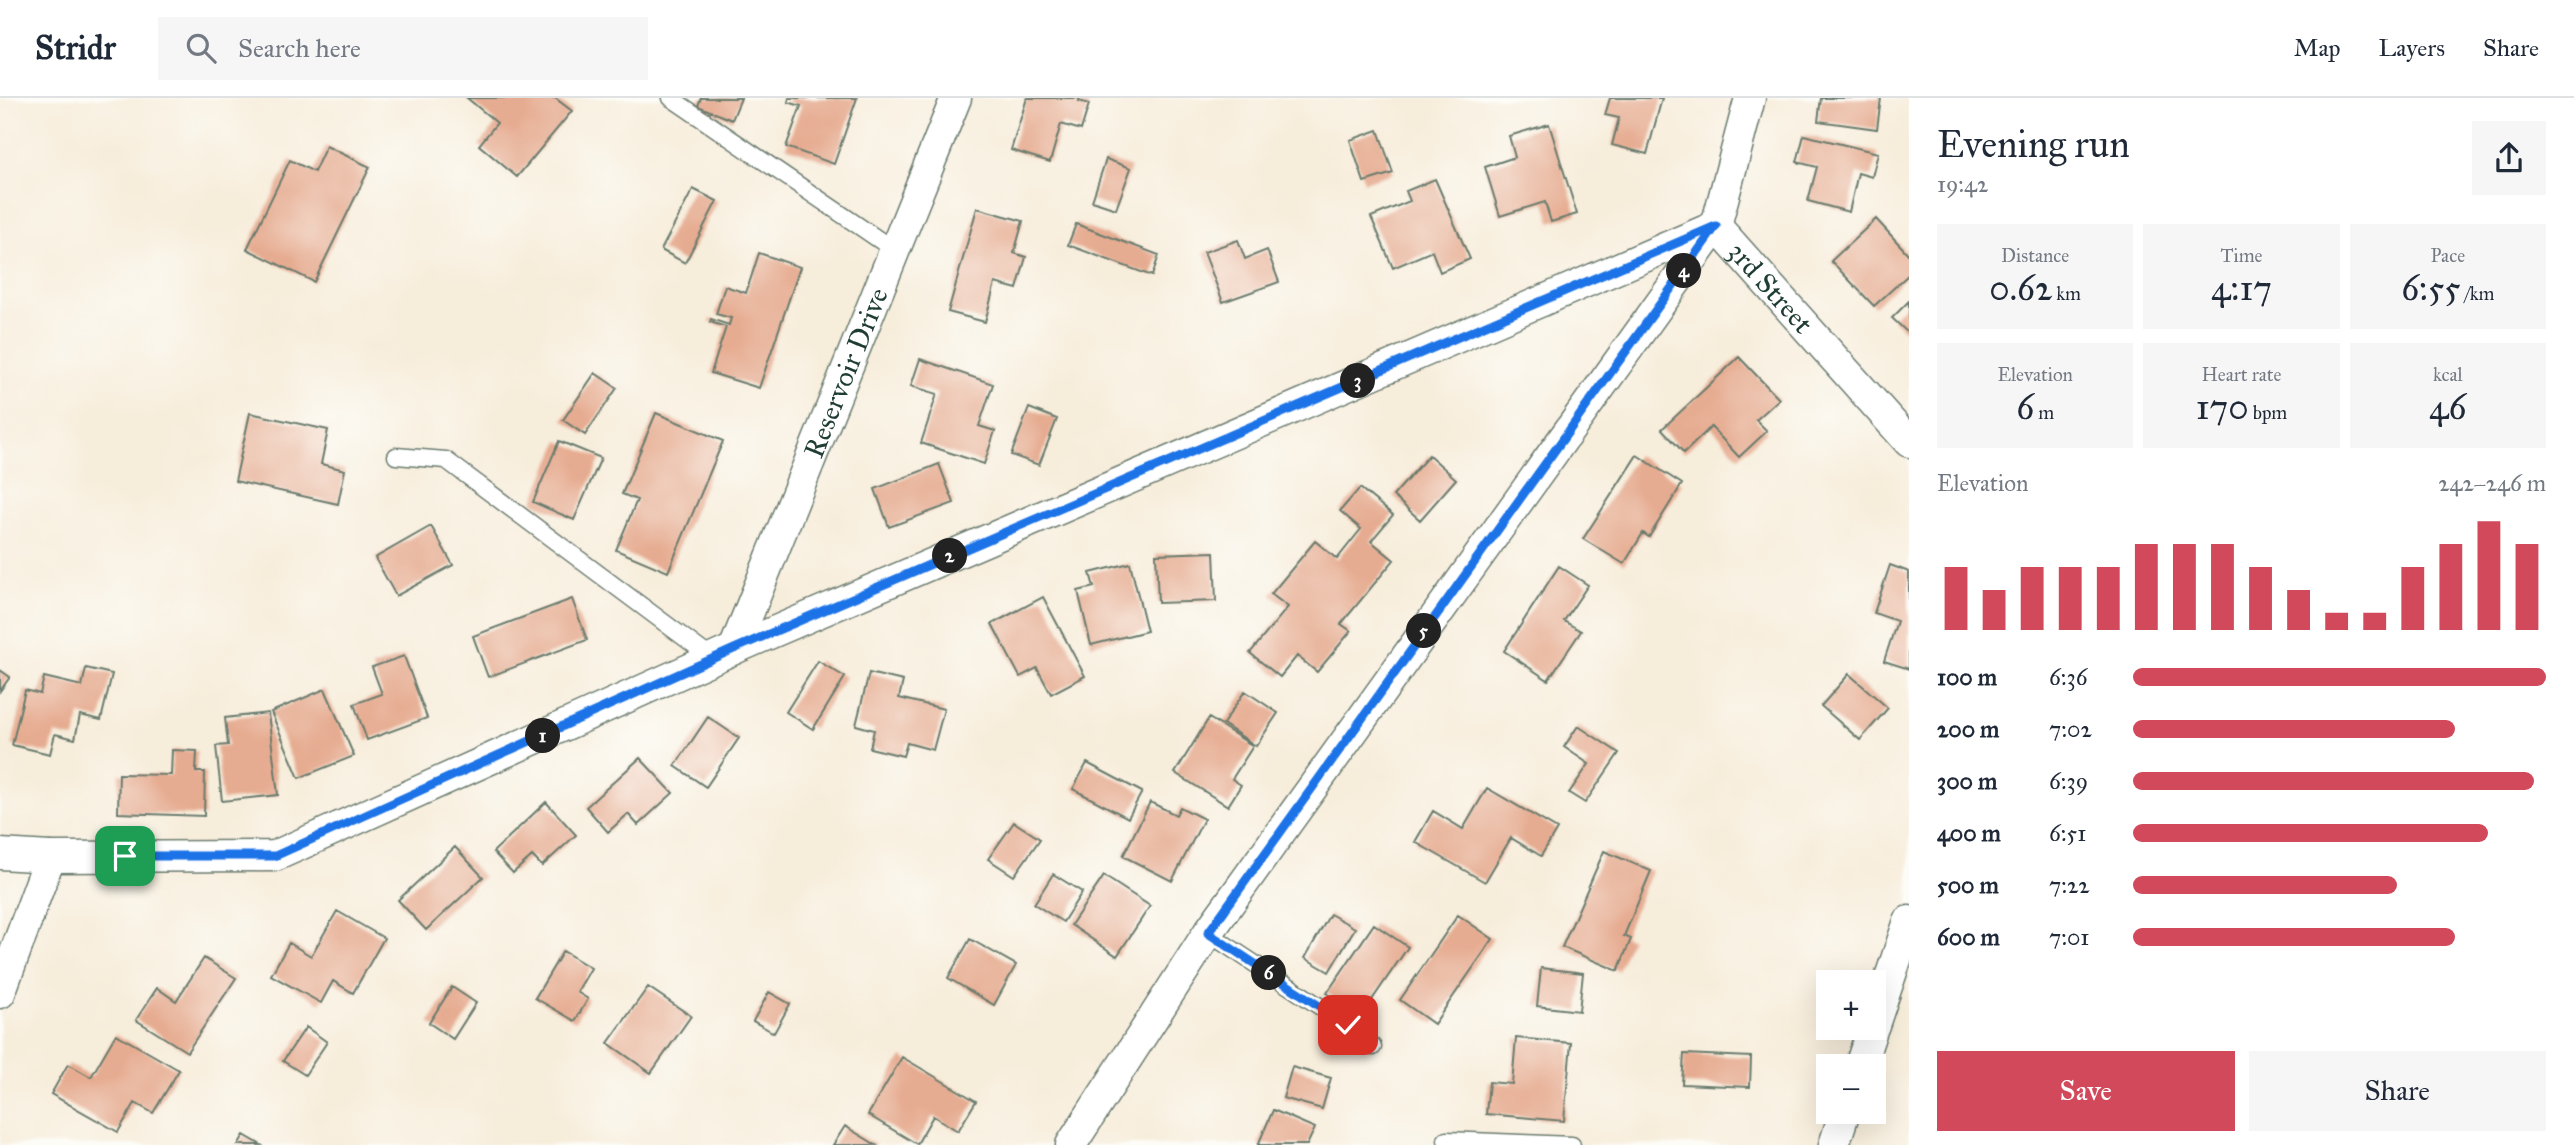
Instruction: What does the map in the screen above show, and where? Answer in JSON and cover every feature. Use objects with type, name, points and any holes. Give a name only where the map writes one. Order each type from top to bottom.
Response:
[{"type":"street","name":"Reservoir Drive","points":[[724,654],[956,98]]},
{"type":"street","points":[[1071,1145],[1208,933],[1716,226],[1750,98]]},
{"type":"street","name":"3rd Street","points":[[0,854],[50,857],[275,856],[724,654],[1716,226],[1909,442]]},
{"type":"street","points":[[0,993],[50,857]]},
{"type":"street","points":[[1886,990],[1909,921]]},
{"type":"street","points":[[1834,1145],[1841,1124]]},
{"type":"lane","points":[[671,98],[894,250]]},
{"type":"lane","points":[[396,456],[446,460],[724,654]]},
{"type":"lane","points":[[1208,933],[1348,1025],[1373,1047]]},
{"type":"lane","points":[[1446,1140],[1572,1145]]},
{"type":"building","points":[[467,98],[555,98],[572,111],[517,177],[479,145],[497,123]]},
{"type":"building","points":[[701,98],[741,98],[732,120],[698,106]]},
{"type":"building","points":[[789,98],[857,98],[834,164],[786,147],[801,106],[788,102]]},
{"type":"building","points":[[1027,98],[1080,98],[1079,101],[1089,104],[1081,130],[1061,124],[1050,162],[1011,150]]},
{"type":"building","points":[[1610,98],[1662,98],[1647,154],[1612,145],[1619,118],[1605,115]]},
{"type":"building","points":[[1821,98],[1881,98],[1877,129],[1818,121]]},
{"type":"building","points":[[1549,124],[1577,214],[1551,222],[1545,202],[1500,216],[1485,167],[1515,157],[1509,136]]},
{"type":"building","points":[[1378,130],[1393,173],[1364,182],[1350,140]]},
{"type":"building","points":[[1804,135],[1878,153],[1872,177],[1858,173],[1849,212],[1808,201],[1817,167],[1797,162]]},
{"type":"building","points":[[326,146],[370,167],[314,282],[247,249],[290,160],[314,172]]},
{"type":"building","points":[[1106,159],[1131,168],[1116,209],[1092,201]]},
{"type":"building","points":[[1435,179],[1470,259],[1440,272],[1432,251],[1393,268],[1371,217],[1410,201],[1406,191]]},
{"type":"building","points":[[693,189],[717,201],[685,263],[661,250]]},
{"type":"building","points":[[977,208],[1023,221],[1014,253],[1026,257],[1017,289],[995,283],[985,322],[948,312]]},
{"type":"building","points":[[1876,219],[1909,255],[1909,274],[1874,306],[1831,261]]},
{"type":"building","points":[[1076,224],[1159,255],[1152,276],[1068,245]]},
{"type":"building","points":[[1238,240],[1245,259],[1267,250],[1279,282],[1223,302],[1204,252]]},
{"type":"building","points":[[759,253],[800,267],[759,388],[711,373],[726,327],[710,322],[711,319],[729,325],[731,318],[716,314],[725,286],[746,293]]},
{"type":"building","points":[[1909,301],[1909,334],[1892,318]]},
{"type":"building","points":[[1739,357],[1779,399],[1756,420],[1767,431],[1739,457],[1711,427],[1684,453],[1662,429]]},
{"type":"building","points":[[920,359],[993,384],[979,426],[995,431],[984,464],[921,443],[937,394],[911,386]]},
{"type":"building","points":[[595,373],[617,388],[585,435],[563,420]]},
{"type":"building","points":[[1029,408],[1057,419],[1039,465],[1011,455]]},
{"type":"building","points":[[250,413],[328,430],[321,464],[345,470],[338,504],[235,481]]},
{"type":"building","points":[[656,413],[723,441],[668,572],[616,550],[637,500],[622,494]]},
{"type":"building","points":[[559,441],[601,458],[574,520],[533,502]]},
{"type":"building","points":[[1429,455],[1456,479],[1420,520],[1393,496]]},
{"type":"building","points":[[1637,455],[1682,484],[1649,537],[1643,533],[1624,564],[1583,539]]},
{"type":"building","points":[[939,464],[954,503],[889,527],[875,489]]},
{"type":"building","points":[[1360,488],[1393,515],[1371,541],[1394,560],[1341,624],[1351,631],[1317,672],[1297,656],[1280,677],[1250,653],[1288,607],[1271,594],[1315,541],[1337,559],[1361,529],[1340,511]]},
{"type":"building","points":[[431,526],[453,565],[396,596],[375,558]]},
{"type":"building","points":[[1214,552],[1216,601],[1158,603],[1156,554]]},
{"type":"building","points":[[1130,563],[1147,631],[1091,645],[1078,591],[1094,587],[1090,573]]},
{"type":"building","points":[[1890,565],[1909,572],[1909,669],[1884,661],[1897,621],[1874,613]]},
{"type":"building","points":[[1559,566],[1588,585],[1564,621],[1581,631],[1548,680],[1504,651]]},
{"type":"building","points":[[1043,597],[1085,676],[1051,694],[1037,668],[1020,677],[992,624]]},
{"type":"building","points":[[572,599],[587,640],[488,677],[473,636]]},
{"type":"building","points":[[404,656],[427,718],[367,740],[354,704],[382,694],[372,667]]},
{"type":"building","points":[[818,661],[845,677],[813,729],[786,712]]},
{"type":"building","points":[[86,668],[112,674],[101,720],[80,715],[75,739],[55,734],[50,754],[12,745],[25,690],[40,694],[44,677],[82,686]]},
{"type":"building","points":[[0,670],[10,677],[0,691]]},
{"type":"building","points":[[869,673],[903,681],[899,698],[944,709],[933,750],[907,743],[903,756],[870,748],[874,730],[856,725]]},
{"type":"building","points":[[1849,674],[1888,708],[1860,740],[1821,706]]},
{"type":"building","points":[[325,689],[354,756],[299,778],[271,712]]},
{"type":"building","points":[[1245,691],[1278,713],[1256,746],[1223,724]]},
{"type":"building","points":[[268,713],[278,795],[222,801],[216,746],[228,745],[225,718]]},
{"type":"building","points":[[708,717],[739,738],[706,787],[675,766]]},
{"type":"building","points":[[1209,718],[1253,746],[1232,779],[1241,785],[1228,806],[1175,773]]},
{"type":"building","points":[[1578,726],[1619,753],[1585,803],[1569,793],[1589,764],[1564,747]]},
{"type":"building","points":[[172,750],[197,751],[196,772],[205,772],[204,816],[118,813],[119,774],[171,775]]},
{"type":"building","points":[[640,758],[673,793],[638,825],[628,814],[608,832],[586,807]]},
{"type":"building","points":[[1087,763],[1142,792],[1128,818],[1073,789]]},
{"type":"building","points":[[1487,788],[1557,829],[1541,856],[1511,838],[1485,882],[1415,842],[1433,811],[1463,829]]},
{"type":"building","points":[[546,802],[576,835],[542,866],[532,856],[513,873],[493,852]]},
{"type":"building","points":[[1150,802],[1176,815],[1180,807],[1204,819],[1172,881],[1123,856]]},
{"type":"building","points":[[1014,822],[1040,839],[1014,876],[988,859]]},
{"type":"building","points":[[455,847],[483,877],[426,930],[398,900]]},
{"type":"building","points":[[1604,851],[1651,871],[1624,936],[1631,939],[1618,971],[1562,947]]},
{"type":"building","points":[[1053,874],[1082,892],[1063,922],[1034,904]]},
{"type":"building","points":[[1104,876],[1150,906],[1117,956],[1071,925]]},
{"type":"building","points":[[337,911],[384,938],[353,993],[333,981],[321,1003],[271,975],[289,943],[311,956]]},
{"type":"building","points":[[1330,914],[1355,928],[1329,972],[1305,958]]},
{"type":"building","points":[[1458,915],[1493,939],[1434,1024],[1400,1000]]},
{"type":"building","points":[[1374,924],[1408,947],[1361,1016],[1327,993]]},
{"type":"building","points":[[970,939],[1016,965],[994,1005],[948,978]]},
{"type":"building","points":[[563,951],[591,968],[577,992],[588,999],[575,1021],[535,998]]},
{"type":"building","points":[[204,958],[236,978],[187,1052],[136,1020],[157,988],[176,1001]]},
{"type":"building","points":[[1541,968],[1583,973],[1579,1011],[1537,1006]]},
{"type":"building","points":[[452,987],[476,1003],[453,1039],[429,1023]]},
{"type":"building","points":[[648,987],[691,1016],[651,1073],[608,1043]]},
{"type":"building","points":[[769,992],[790,1004],[774,1033],[753,1021]]},
{"type":"building","points":[[306,1027],[327,1042],[305,1075],[283,1061]]},
{"type":"building","points":[[116,1034],[179,1070],[153,1113],[135,1103],[118,1132],[51,1094],[68,1064],[91,1077]]},
{"type":"building","points":[[1516,1038],[1571,1043],[1564,1121],[1486,1114],[1489,1082],[1512,1084]]},
{"type":"building","points":[[1684,1054],[1751,1057],[1750,1087],[1682,1084]]},
{"type":"building","points":[[902,1057],[976,1101],[958,1131],[933,1116],[917,1144],[868,1115]]},
{"type":"building","points":[[1292,1067],[1331,1078],[1322,1109],[1283,1098]]},
{"type":"building","points":[[1273,1110],[1315,1128],[1307,1145],[1258,1145]]},
{"type":"building","points":[[845,1126],[876,1145],[833,1145]]},
{"type":"building","points":[[244,1135],[261,1145],[238,1145]]},
{"type":"route","points":[[125,856],[275,856],[734,649],[1716,226],[1208,933],[1348,1025]]}]
